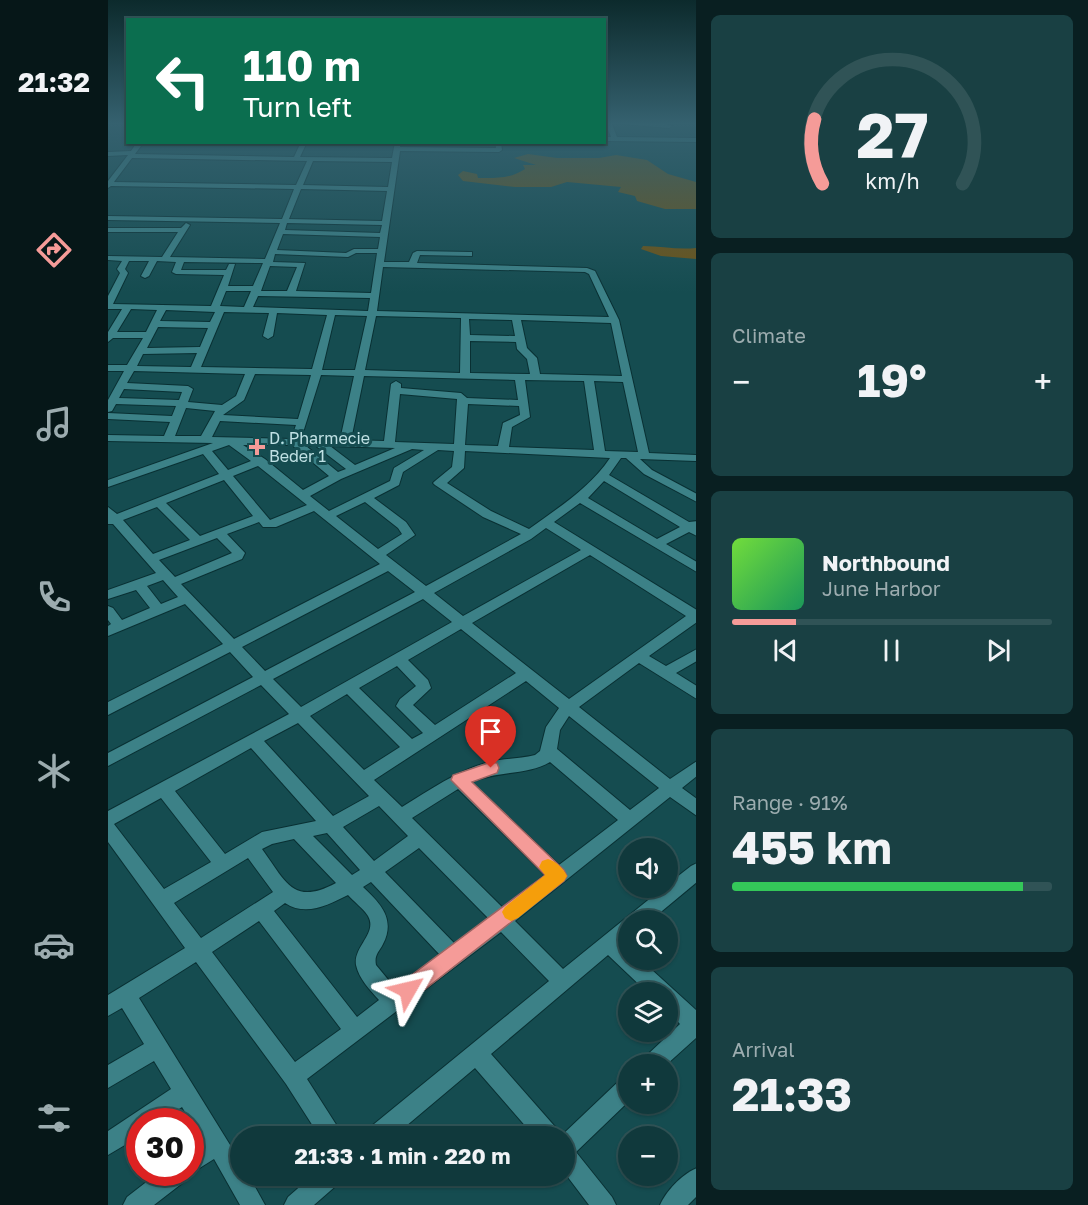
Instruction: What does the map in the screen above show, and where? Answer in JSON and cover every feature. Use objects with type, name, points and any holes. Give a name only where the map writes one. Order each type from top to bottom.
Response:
[{"type":"street","points":[[248,309],[303,180]]},
{"type":"street","points":[[345,443],[372,312],[393,180]]},
{"type":"street","points":[[109,185],[392,189]]},
{"type":"street","points":[[108,218],[386,223]]},
{"type":"street","points":[[165,259],[189,219]]},
{"type":"street","points":[[108,230],[183,230]]},
{"type":"street","points":[[280,232],[384,235]]},
{"type":"street","points":[[302,254],[307,232]]},
{"type":"street","points":[[334,248],[340,234]]},
{"type":"street","points":[[272,252],[302,254],[334,248],[348,255],[354,251],[382,251]]},
{"type":"street","points":[[412,265],[417,253],[468,249],[470,266]]},
{"type":"street","points":[[108,258],[302,265],[291,293]]},
{"type":"street","points":[[127,258],[121,269],[124,273],[108,306],[332,310],[615,320]]},
{"type":"street","points":[[145,276],[154,259]]},
{"type":"street","points":[[181,259],[176,272],[228,273]]},
{"type":"street","points":[[195,369],[215,325],[223,288],[235,261]]},
{"type":"street","points":[[379,264],[590,270],[615,320],[644,456]]},
{"type":"street","points":[[223,288],[374,296]]},
{"type":"street","points":[[128,307],[113,324],[109,337],[148,335]]},
{"type":"street","points":[[163,307],[142,351],[110,405],[183,403],[220,413],[302,422]]},
{"type":"street","points":[[268,336],[274,309]]},
{"type":"street","points":[[295,442],[318,372],[332,310]]},
{"type":"street","points":[[465,315],[465,375]]},
{"type":"street","points":[[516,316],[522,349],[532,358],[536,377]]},
{"type":"street","points":[[155,324],[215,325]]},
{"type":"street","points":[[466,338],[520,339]]},
{"type":"street","points":[[142,351],[202,350]]},
{"type":"street","points":[[108,368],[627,379]]},
{"type":"street","points":[[205,445],[220,413],[240,398],[252,370]]},
{"type":"street","points":[[389,445],[397,373]]},
{"type":"street","points":[[503,450],[507,425],[525,417],[519,376]]},
{"type":"street","points":[[589,378],[600,454]]},
{"type":"street","points":[[120,386],[188,389],[169,438]]},
{"type":"street","points":[[395,391],[461,396],[463,401],[458,468],[440,481],[440,484],[487,514],[530,534]]},
{"type":"street","points":[[463,401],[524,403]]},
{"type":"street","points":[[108,416],[177,419]]},
{"type":"street","points":[[108,438],[169,438],[205,445],[226,475],[267,524],[317,506]]},
{"type":"street","points":[[108,484],[205,445],[230,441],[318,442],[696,458]]},
{"type":"street","points":[[230,441],[261,461],[330,515],[424,593],[696,809]]},
{"type":"street","points":[[295,442],[337,477]]},
{"type":"street","points":[[318,442],[354,470]]},
{"type":"street","points":[[303,495],[337,477],[412,446]]},
{"type":"street","points":[[330,515],[395,483],[398,470],[436,447]]},
{"type":"street","points":[[108,760],[424,593],[530,534],[580,498],[623,455]]},
{"type":"street","points":[[623,455],[696,499]]},
{"type":"street","points":[[261,461],[159,502],[111,517],[263,678],[562,981]]},
{"type":"street","points":[[603,476],[694,528]]},
{"type":"street","points":[[365,497],[402,525],[409,535],[378,555]]},
{"type":"street","points":[[580,498],[696,568]]},
{"type":"street","points":[[159,502],[198,541]]},
{"type":"street","points":[[151,559],[261,517]]},
{"type":"street","points":[[400,817],[476,772],[506,764],[535,762],[544,758],[548,751],[552,728],[568,707],[696,616],[547,523]]},
{"type":"street","points":[[657,544],[694,528]]},
{"type":"street","points":[[108,595],[139,585],[169,579],[237,556],[239,553],[219,533]]},
{"type":"street","points":[[108,819],[300,715],[590,550]]},
{"type":"street","points":[[109,707],[391,564]]},
{"type":"street","points":[[139,585],[159,610]]},
{"type":"street","points":[[108,611],[114,629],[187,598]]},
{"type":"street","points":[[639,656],[696,694]]},
{"type":"street","points":[[666,674],[695,657]]},
{"type":"street","points":[[398,659],[423,684],[424,688],[404,706],[433,734]]},
{"type":"street","points":[[363,779],[526,674]]},
{"type":"street","points":[[349,687],[411,748]]},
{"type":"street","points":[[253,740],[453,956]]},
{"type":"street","points":[[548,751],[630,820]]},
{"type":"street","points":[[293,1077],[502,920],[696,767]]},
{"type":"street","points":[[459,780],[558,876]]},
{"type":"street","points":[[163,788],[222,863]]},
{"type":"street","points":[[162,900],[275,834],[331,825],[381,797]]},
{"type":"street","points":[[108,829],[293,1077],[326,1126]]},
{"type":"street","points":[[297,831],[376,912],[381,930],[365,959],[367,969],[393,1001]]},
{"type":"street","points":[[250,847],[286,893],[296,900],[308,902],[349,885],[373,871],[420,837]]},
{"type":"street","points":[[649,910],[696,871]]},
{"type":"street","points":[[253,1205],[158,1047],[117,1001],[286,893]]},
{"type":"street","points":[[261,909],[354,1030]]},
{"type":"street","points":[[389,1126],[618,935]]},
{"type":"street","points":[[609,943],[650,982]]},
{"type":"street","points":[[663,1054],[696,1024],[678,1007]]},
{"type":"street","points":[[108,1077],[158,1047]]},
{"type":"street","points":[[477,1054],[539,1126]]},
{"type":"street","points":[[161,1108],[184,1093]]},
{"type":"street","points":[[575,1138],[618,1097]]},
{"type":"street","points":[[108,1144],[126,1132]]},
{"type":"street","points":[[204,1153],[217,1143]]},
{"type":"street","points":[[575,1168],[604,1205]]},
{"type":"street","points":[[672,1205],[696,1179]]},
{"type":"street","points":[[135,1205],[160,1186]]},
{"type":"street","points":[[297,1205],[319,1186]]},
{"type":"shaded area","points":[[690,180],[696,182],[696,209],[665,209],[637,201],[635,196],[618,192],[621,187],[567,182],[551,187],[515,187],[463,181]]},
{"type":"shaded area","points":[[643,246],[696,248],[696,259],[661,256],[641,249]]},
{"type":"slow traffic","points":[[511,912],[558,876],[548,867]]},
{"type":"place","name":"D. Pharmecie Beder 1","points":[[257,447]]},
{"type":"route","points":[[408,990],[558,876],[459,780],[491,768]]}]
